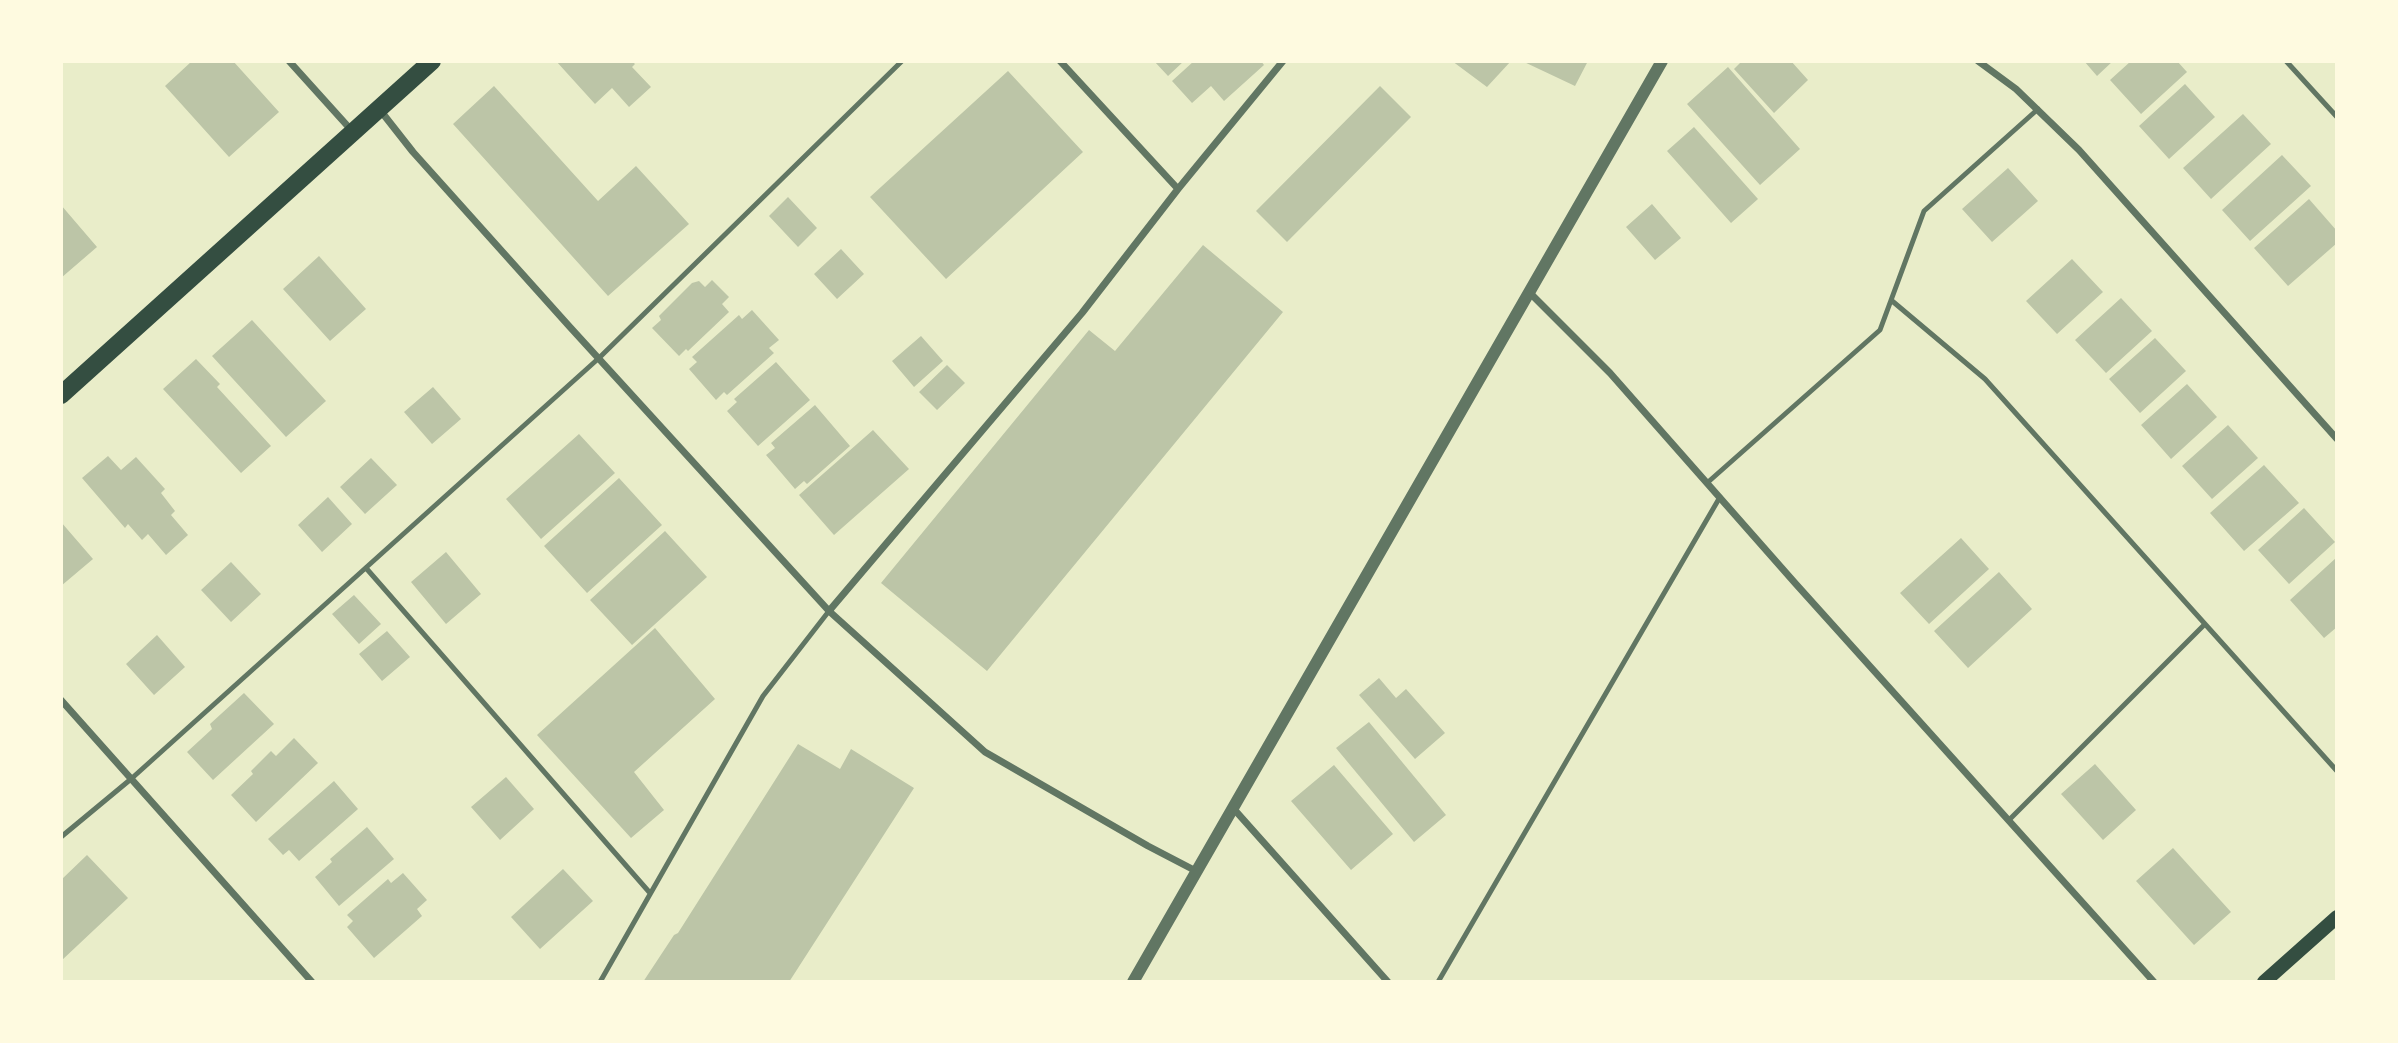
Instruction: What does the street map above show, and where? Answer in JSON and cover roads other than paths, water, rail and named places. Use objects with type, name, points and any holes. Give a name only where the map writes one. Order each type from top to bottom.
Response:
[{"type":"main road","points":[[61,395],[432,61]]},
{"type":"main road","points":[[2264,982],[2337,917]]},
{"type":"street","points":[[289,61],[353,132]]},
{"type":"street","points":[[1060,61],[1178,190]]},
{"type":"street","points":[[829,611],[1082,313],[1283,61]]},
{"type":"street","points":[[1133,982],[1662,61]]},
{"type":"street","points":[[1978,61],[2016,89],[2079,150],[2337,439]]},
{"type":"street","points":[[379,109],[422,162],[829,611],[985,751],[1196,871]]},
{"type":"street","points":[[1529,292],[1611,373],[2154,982]]},
{"type":"street","points":[[61,701],[312,982]]},
{"type":"street","points":[[1232,807],[1388,982]]},
{"type":"lane","points":[[61,837],[131,779],[599,359],[902,61]]},
{"type":"lane","points":[[2286,61],[2337,117]]},
{"type":"lane","points":[[1707,483],[1880,330],[1924,211],[2038,109]]},
{"type":"lane","points":[[1891,300],[1986,379],[2337,771]]},
{"type":"lane","points":[[1438,982],[1720,497]]},
{"type":"lane","points":[[366,568],[650,893]]},
{"type":"lane","points":[[600,982],[763,696],[829,611]]},
{"type":"lane","points":[[2009,820],[2205,624]]}]
